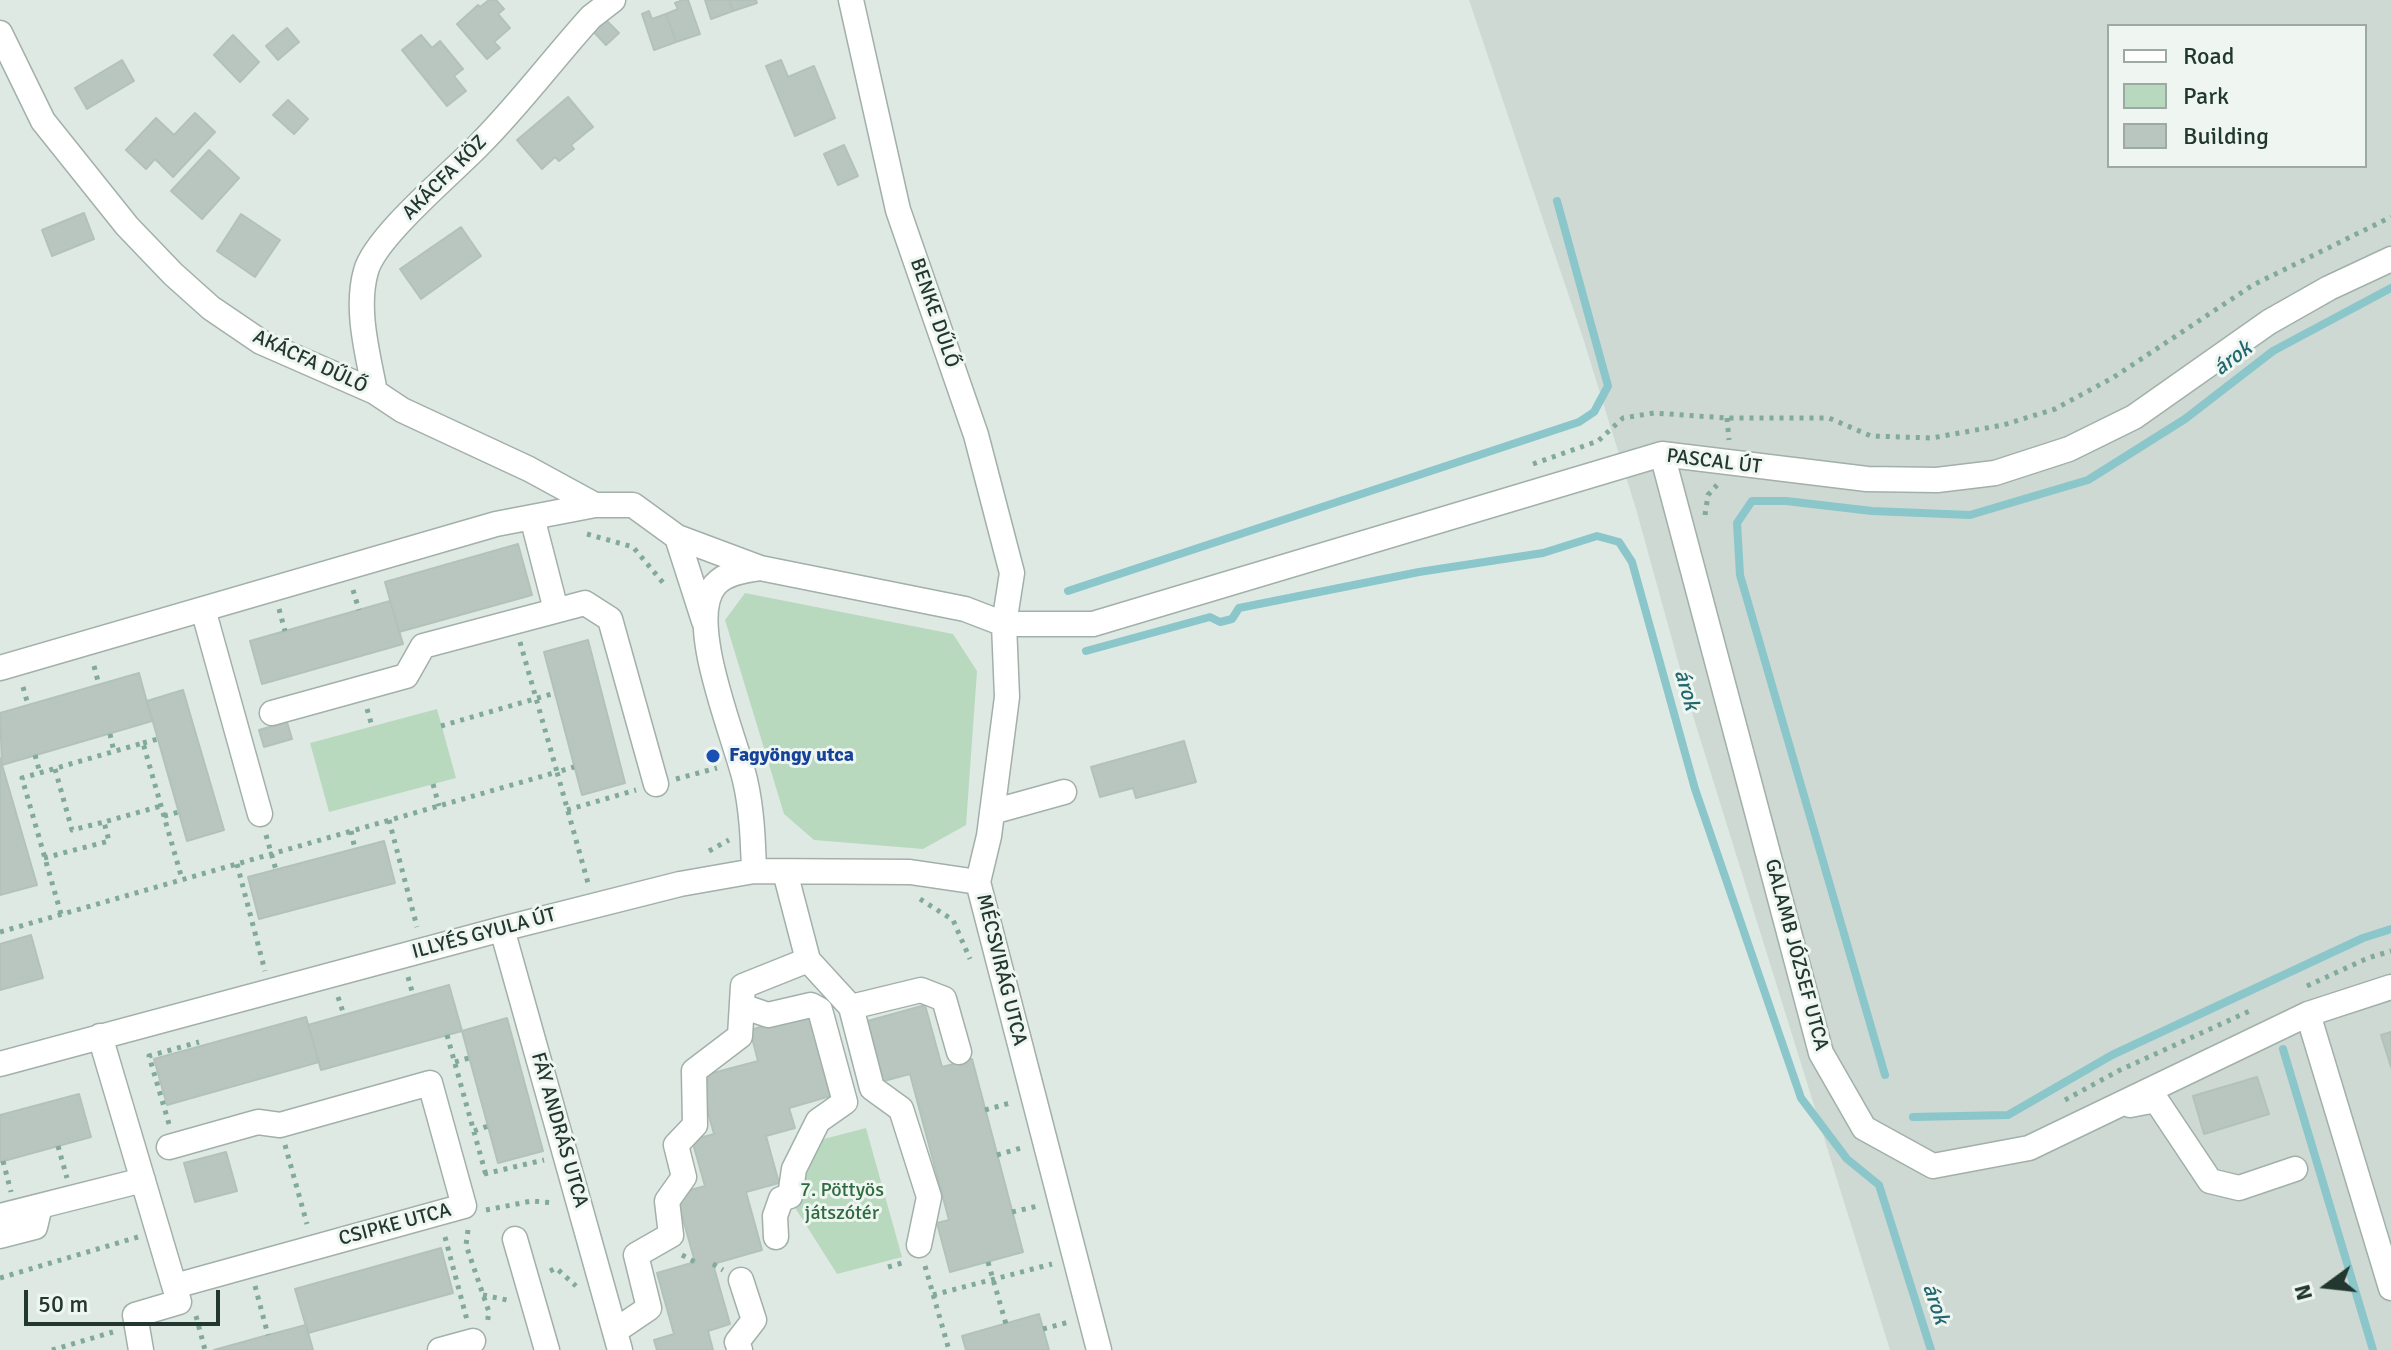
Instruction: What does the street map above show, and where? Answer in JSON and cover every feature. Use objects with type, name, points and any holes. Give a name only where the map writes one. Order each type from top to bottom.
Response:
[{"type":"street","name":"AKÁCFA KÖZ","points":[[375,392],[366,346],[363,302],[365,273],[371,260],[403,220],[481,143],[591,17],[613,0]]},
{"type":"street","name":"BENKE DŰLŐ","points":[[851,0],[898,210],[976,435],[1012,573],[1004,624]]},
{"type":"street","name":"AKÁCFA DŰLŐ","points":[[0,33],[43,121],[127,226],[211,308],[261,342],[375,392],[402,410],[529,469],[595,505]]},
{"type":"street","name":"PASCAL ÚT","points":[[1004,624],[1093,624],[1662,454],[1867,479],[1937,480],[1995,473],[2069,449],[2134,417],[2269,322],[2329,288],[2391,259]]},
{"type":"street","name":"GALAMB JÓZSEF UTCA","points":[[1662,454],[1821,1053],[1864,1128],[1933,1166],[2029,1148],[2308,1014],[2391,987]]},
{"type":"street","points":[[10,673],[203,609],[496,524],[595,505],[633,505],[677,537],[760,568],[965,609],[1004,624]]},
{"type":"street","points":[[532,517],[556,610]]},
{"type":"street","points":[[677,537],[705,623]]},
{"type":"street","points":[[754,871],[746,781],[708,650],[705,623],[707,600],[716,584],[737,572],[760,568]]},
{"type":"street","points":[[272,713],[406,676],[423,646],[585,603],[610,619],[656,784]]},
{"type":"street","points":[[203,609],[260,814]]},
{"type":"street","name":"MÉCSVIRÁG UTCA","points":[[1004,624],[1007,697],[992,812],[978,882],[1065,1261],[1099,1350]]},
{"type":"street","points":[[992,812],[1064,792]]},
{"type":"street","name":"ILLYÉS GYULA ÚT","points":[[0,1064],[680,884],[754,871],[910,872],[978,882]]},
{"type":"street","points":[[785,872],[808,960],[851,1007],[872,1088],[901,1109],[929,1197],[919,1245]]},
{"type":"street","name":"FÁY ANDRÁS UTCA","points":[[502,929],[618,1341]]},
{"type":"street","name":"FÁY ANDRÁS UTCA","points":[[618,1341],[649,1308],[636,1255],[671,1235],[667,1201],[684,1177],[676,1145],[695,1125],[694,1071],[740,1036],[743,986],[808,960]]},
{"type":"street","points":[[851,1007],[921,990],[944,999],[959,1052]]},
{"type":"street","points":[[742,1006],[768,1015],[811,1005],[820,1010],[845,1102],[818,1121],[794,1169],[790,1196],[781,1199],[775,1216],[776,1237]]},
{"type":"street","points":[[2308,1014],[2391,1288]]},
{"type":"street","points":[[100,1036],[179,1302],[135,1315],[141,1350]]},
{"type":"street","name":"CSIPKE UTCA","points":[[169,1147],[258,1122],[280,1125],[430,1083],[467,1210],[439,1213],[175,1286]]},
{"type":"street","points":[[2112,1108],[2156,1100],[2210,1181],[2239,1188],[2295,1169]]},
{"type":"street","points":[[0,1216],[143,1180]]},
{"type":"street","points":[[0,1236],[35,1227],[40,1206]]},
{"type":"street","points":[[515,1239],[547,1350]]},
{"type":"street","points":[[740,1350],[737,1342],[754,1320],[741,1280]]},
{"type":"street","points":[[440,1350],[479,1339]]},
{"type":"path","points":[[1704,528],[1708,495],[1718,483],[1734,479],[1727,418]]},
{"type":"path","points":[[579,533],[633,547],[668,589]]},
{"type":"path","points":[[354,594],[359,610]]},
{"type":"path","points":[[278,603],[285,631]]},
{"type":"path","points":[[514,622],[588,883]]},
{"type":"path","points":[[92,658],[99,685]]},
{"type":"path","points":[[10,673],[28,705]]},
{"type":"path","points":[[441,726],[555,693]]},
{"type":"path","points":[[369,713],[372,726]]},
{"type":"path","points":[[110,734],[114,752]]},
{"type":"path","points":[[61,914],[22,778],[158,739]]},
{"type":"path","points":[[143,743],[182,879]]},
{"type":"path","points":[[35,755],[40,773]]},
{"type":"path","points":[[567,810],[728,765]]},
{"type":"path","points":[[0,932],[574,767]]},
{"type":"path","points":[[55,769],[72,830],[161,806]]},
{"type":"path","points":[[433,784],[439,806]]},
{"type":"path","points":[[164,816],[179,812]]},
{"type":"path","points":[[389,820],[418,929]]},
{"type":"path","points":[[44,858],[109,841],[104,822]]},
{"type":"path","points":[[351,831],[355,849]]},
{"type":"path","points":[[271,854],[276,870]]},
{"type":"path","points":[[237,864],[266,971]]},
{"type":"path","points":[[917,897],[953,920],[973,965]]},
{"type":"path","points":[[2305,986],[2391,951]]},
{"type":"path","points":[[2348,967],[2358,997]]},
{"type":"path","points":[[394,980],[422,972]]},
{"type":"path","points":[[408,976],[413,995]]},
{"type":"path","points":[[325,998],[352,991]]},
{"type":"path","points":[[338,995],[344,1015]]},
{"type":"path","points":[[2054,1107],[2118,1071],[2262,1006]]},
{"type":"path","points":[[162,1106],[149,1056],[200,1044],[197,1033]]},
{"type":"path","points":[[447,1035],[486,1175],[545,1159]]},
{"type":"path","points":[[455,1062],[469,1058]]},
{"type":"path","points":[[985,1110],[1010,1103],[1007,1090]]},
{"type":"path","points":[[280,1125],[307,1224]]},
{"type":"path","points":[[474,1131],[488,1126]]},
{"type":"path","points":[[1018,1133],[1026,1162]]},
{"type":"path","points":[[58,1146],[65,1172]]},
{"type":"path","points":[[997,1155],[1022,1147]]},
{"type":"path","points":[[3,1161],[10,1186]]},
{"type":"path","points":[[1035,1191],[1043,1220]]},
{"type":"path","points":[[479,1339],[489,1312],[466,1245],[467,1210],[532,1201],[557,1203],[586,1229]]},
{"type":"path","points":[[1012,1212],[1039,1205]]},
{"type":"path","points":[[439,1213],[459,1291]]},
{"type":"path","points":[[0,1278],[158,1231]]},
{"type":"path","points":[[919,1245],[949,1350]]},
{"type":"path","points":[[1058,1278],[1065,1261]]},
{"type":"path","points":[[933,1295],[1065,1261]]},
{"type":"path","points":[[988,1262],[1006,1324]]},
{"type":"path","points":[[249,1266],[268,1335]]},
{"type":"path","points":[[528,1281],[556,1268],[572,1284],[606,1300]]},
{"type":"path","points":[[1066,1307],[1073,1336]]},
{"type":"path","points":[[1043,1329],[1058,1325]]},
{"type":"shaded area","points":[[1469,0],[2391,0],[2391,1350],[1890,1350],[1694,719],[1636,509],[1583,338]]},
{"type":"green space","points":[[745,593],[953,634],[977,671],[966,825],[923,849],[814,840],[784,814],[725,620]]},
{"type":"green space","points":[[437,709],[456,778],[329,812],[310,743]]},
{"type":"green space","name":"7. Pöttyös játszótér","points":[[866,1128],[902,1257],[837,1274],[794,1206],[820,1140]]},
{"type":"building","points":[[489,0],[496,0],[504,9],[498,14],[510,28],[494,42],[500,48],[487,59],[457,24],[478,5],[480,7]]},
{"type":"building","points":[[688,0],[700,34],[676,42],[666,14],[678,9],[675,3]]},
{"type":"building","points":[[705,0],[729,0],[733,11],[711,19]]},
{"type":"building","points":[[729,0],[756,0],[757,3],[733,11]]},
{"type":"building","points":[[649,11],[652,19],[666,14],[676,42],[654,50],[642,14]]},
{"type":"building","points":[[602,16],[619,33],[606,45],[590,28]]},
{"type":"building","points":[[287,28],[299,42],[278,60],[266,46]]},
{"type":"building","points":[[233,35],[259,62],[240,82],[214,55]]},
{"type":"building","points":[[421,35],[432,48],[440,41],[463,69],[454,76],[466,91],[447,106],[402,50]]},
{"type":"building","points":[[122,60],[134,81],[87,109],[75,88]]},
{"type":"building","points":[[781,60],[788,77],[814,66],[835,118],[795,136],[766,66]]},
{"type":"building","points":[[568,97],[593,127],[571,145],[574,149],[559,161],[555,157],[542,169],[517,140]]},
{"type":"building","points":[[288,100],[308,119],[294,134],[273,115]]},
{"type":"building","points":[[195,113],[215,132],[173,177],[155,159],[146,169],[126,150],[156,118],[174,135]]},
{"type":"building","points":[[844,145],[858,176],[838,185],[824,154]]},
{"type":"building","points":[[209,150],[239,178],[202,219],[171,191]]},
{"type":"building","points":[[84,213],[94,239],[52,256],[42,230]]},
{"type":"building","points":[[241,214],[280,240],[255,277],[217,251]]},
{"type":"building","points":[[461,227],[481,256],[421,299],[400,269]]},
{"type":"building","points":[[518,544],[532,595],[399,632],[385,582]]},
{"type":"building","points":[[390,601],[403,644],[262,684],[250,641]]},
{"type":"building","points":[[588,640],[625,783],[582,795],[544,652]]},
{"type":"building","points":[[139,673],[152,721],[2,765],[0,713]]},
{"type":"building","points":[[183,690],[224,830],[187,841],[147,701]]},
{"type":"building","points":[[287,722],[292,739],[264,747],[259,730]]},
{"type":"building","points":[[1184,741],[1196,782],[1136,798],[1133,788],[1100,797],[1091,767]]},
{"type":"building","points":[[0,758],[37,885],[0,895]]},
{"type":"building","points":[[384,841],[395,883],[259,919],[248,877]]},
{"type":"building","points":[[31,935],[43,978],[0,990],[0,944]]},
{"type":"building","points":[[449,985],[462,1031],[321,1070],[308,1025]]},
{"type":"building","points":[[925,1005],[942,1067],[972,1059],[1023,1252],[950,1272],[937,1223],[949,1220],[910,1074],[880,1082],[864,1022]]},
{"type":"building","points":[[811,1013],[834,1095],[789,1108],[795,1128],[766,1136],[779,1183],[746,1192],[762,1250],[713,1264],[730,1324],[708,1331],[713,1350],[657,1350],[654,1340],[674,1334],[657,1273],[695,1262],[676,1194],[705,1186],[692,1140],[714,1134],[698,1077],[758,1061],[750,1030]]},
{"type":"building","points":[[306,1017],[319,1062],[167,1105],[154,1059]]},
{"type":"building","points":[[507,1018],[543,1151],[498,1163],[462,1031]]},
{"type":"building","points":[[2391,1032],[2391,1067],[2381,1035]]},
{"type":"building","points":[[2257,1077],[2269,1114],[2204,1134],[2193,1096]]},
{"type":"building","points":[[79,1094],[91,1137],[0,1162],[0,1115]]},
{"type":"building","points":[[226,1152],[237,1191],[195,1202],[184,1163]]},
{"type":"building","points":[[441,1248],[453,1293],[308,1333],[295,1289]]},
{"type":"building","points":[[1039,1314],[1049,1350],[966,1350],[962,1336]]},
{"type":"building","points":[[306,1325],[313,1350],[214,1350],[268,1335]]},
{"type":"waterway","points":[[1068,591],[1579,422],[1594,412],[1608,386],[1557,201]]},
{"type":"waterway","name":"árok","points":[[1885,1075],[1740,575],[1737,523],[1752,501],[1970,515],[2088,480],[2185,419],[2273,351],[2391,288]]},
{"type":"waterway","name":"árok","points":[[1086,651],[1210,617],[1220,622],[1232,619],[1239,608],[1419,572],[1543,553],[1597,536],[1619,542],[1632,562],[1695,789],[1801,1098],[1847,1159],[1879,1185],[1931,1350]]},
{"type":"waterway","name":"árok","points":[[1913,1117],[2008,1115],[2112,1055],[2363,938],[2391,929]]},
{"type":"waterway","points":[[2283,1049],[2373,1350]]},
{"type":"place","name":"Fagyöngy utca","points":[[713,756]]}]
